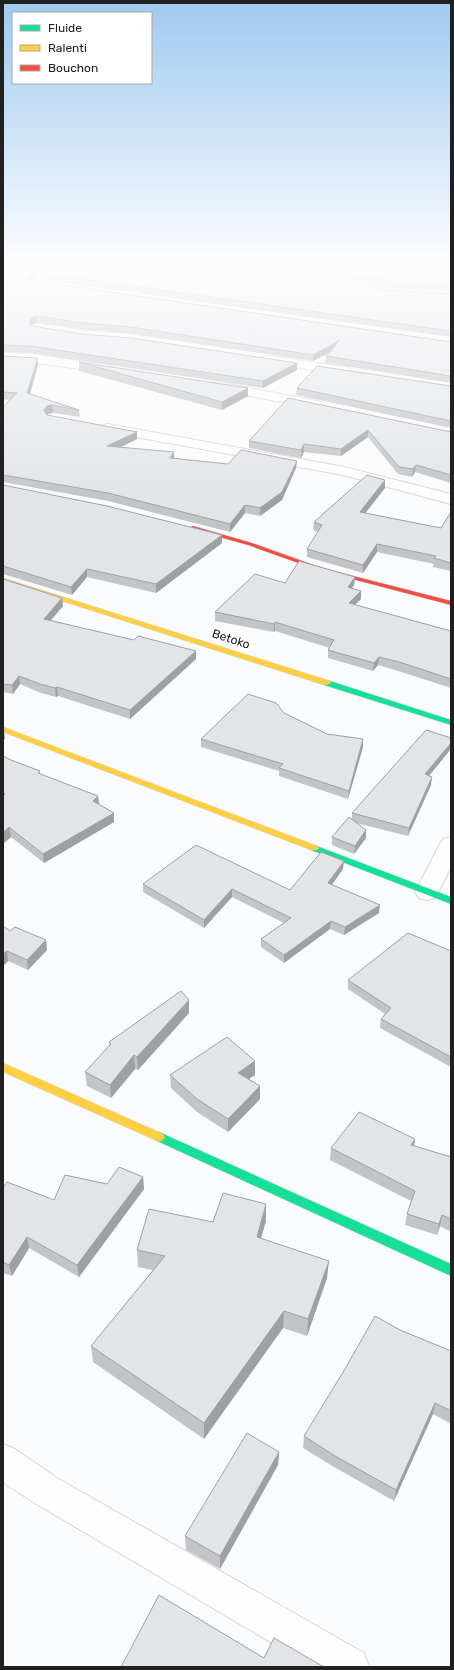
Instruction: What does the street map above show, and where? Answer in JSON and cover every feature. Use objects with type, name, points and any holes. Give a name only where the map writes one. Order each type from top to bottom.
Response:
[{"type":"street","points":[[3,357],[30,358],[121,371]]},
{"type":"street","points":[[255,358],[356,373]]},
{"type":"street","points":[[206,384],[245,390],[328,408]]},
{"type":"street","points":[[93,425],[344,471],[451,498]]},
{"type":"street","points":[[182,525],[250,544],[320,569],[451,603]]},
{"type":"street","name":"Betoko","points":[[3,580],[148,625],[451,723]]},
{"type":"street","points":[[3,729],[451,901]]},
{"type":"street","points":[[427,892],[451,844]]},
{"type":"street","points":[[3,1067],[451,1270]]},
{"type":"street","points":[[3,1461],[45,1490],[350,1667]]},
{"type":"building","points":[[3,345],[177,345],[297,363],[263,381],[30,346]]},
{"type":"building","points":[[248,345],[331,345],[313,355]]},
{"type":"building","points":[[336,345],[451,345],[451,376],[326,356]]},
{"type":"building","points":[[3,356],[38,358],[27,393],[79,410],[52,405],[47,406],[44,410],[47,415],[137,432],[107,446],[174,452],[170,458],[228,464],[241,450],[297,461],[282,492],[260,508],[245,505],[230,524],[108,493],[3,475],[3,407],[17,393],[3,392]]},
{"type":"building","points":[[79,362],[248,388],[222,402]]},
{"type":"building","points":[[317,366],[451,386],[451,421],[297,388]]},
{"type":"building","points":[[288,398],[451,432],[451,475],[416,465],[413,469],[399,467],[368,430],[341,449],[304,444],[301,450],[249,441]]},
{"type":"building","points":[[367,475],[385,480],[360,512],[441,528],[451,512],[451,563],[434,558],[436,556],[377,544],[363,565],[307,549],[322,525],[314,522]]},
{"type":"building","points":[[3,485],[107,506],[222,535],[156,584],[87,569],[71,587],[3,566]]},
{"type":"building","points":[[299,561],[355,577],[348,587],[361,591],[349,603],[451,631],[451,679],[379,657],[374,663],[328,650],[334,640],[275,622],[274,624],[215,612],[255,574],[285,583]]},
{"type":"building","points":[[3,579],[62,598],[44,619],[134,640],[138,636],[196,651],[130,710],[57,687],[55,688],[40,684],[19,676],[12,685],[3,684]]},
{"type":"building","points":[[248,694],[276,703],[284,713],[327,734],[363,739],[349,791],[279,768],[283,764],[201,739]]},
{"type":"building","points":[[426,730],[451,738],[451,743],[425,774],[432,777],[409,828],[352,813]]},
{"type":"building","points":[[3,756],[40,771],[38,773],[98,796],[93,801],[114,813],[43,854],[9,827],[3,833],[3,796],[5,794],[3,793]]},
{"type":"building","points":[[349,817],[366,830],[355,846],[332,837]]},
{"type":"building","points":[[196,845],[290,890],[321,852],[344,861],[328,883],[380,905],[345,927],[331,921],[284,955],[261,939],[291,918],[232,889],[204,920],[143,884]]},
{"type":"building","points":[[3,926],[10,931],[15,927],[46,940],[27,960],[7,951],[3,954]]},
{"type":"building","points":[[408,933],[451,951],[451,1057],[381,1019],[391,1008],[348,980]]},
{"type":"building","points":[[181,991],[189,1000],[137,1057],[134,1055],[110,1085],[85,1072],[111,1044],[109,1042]]},
{"type":"building","points":[[227,1037],[255,1061],[238,1073],[260,1086],[228,1119],[197,1099],[170,1075]]},
{"type":"building","points":[[359,1112],[415,1139],[411,1145],[451,1157],[451,1219],[442,1215],[439,1224],[407,1214],[415,1191],[331,1148]]},
{"type":"building","points":[[119,1167],[143,1177],[77,1265],[27,1237],[9,1265],[3,1262],[3,1188],[7,1182],[54,1200],[65,1175],[107,1184]]},
{"type":"building","points":[[223,1193],[266,1204],[257,1237],[329,1261],[308,1319],[284,1311],[204,1423],[91,1346],[165,1256],[137,1250],[149,1209],[213,1222]]},
{"type":"building","points":[[375,1316],[400,1330],[451,1351],[451,1411],[435,1403],[396,1490],[335,1456],[304,1436]]},
{"type":"building","points":[[247,1433],[279,1452],[220,1556],[185,1536]]},
{"type":"building","points":[[159,1595],[264,1658],[274,1638],[324,1667],[121,1667]]},
{"type":"traffic: fast","points":[[327,683],[451,723]]},
{"type":"traffic: fast","points":[[314,848],[451,901]]},
{"type":"traffic: fast","points":[[159,1137],[451,1270]]},
{"type":"traffic: slow","points":[[3,580],[327,683]]},
{"type":"traffic: slow","points":[[3,729],[314,848]]},
{"type":"traffic: slow","points":[[3,1067],[159,1137]]},
{"type":"traffic: jam","points":[[193,528],[250,544],[320,569],[451,603]]}]
